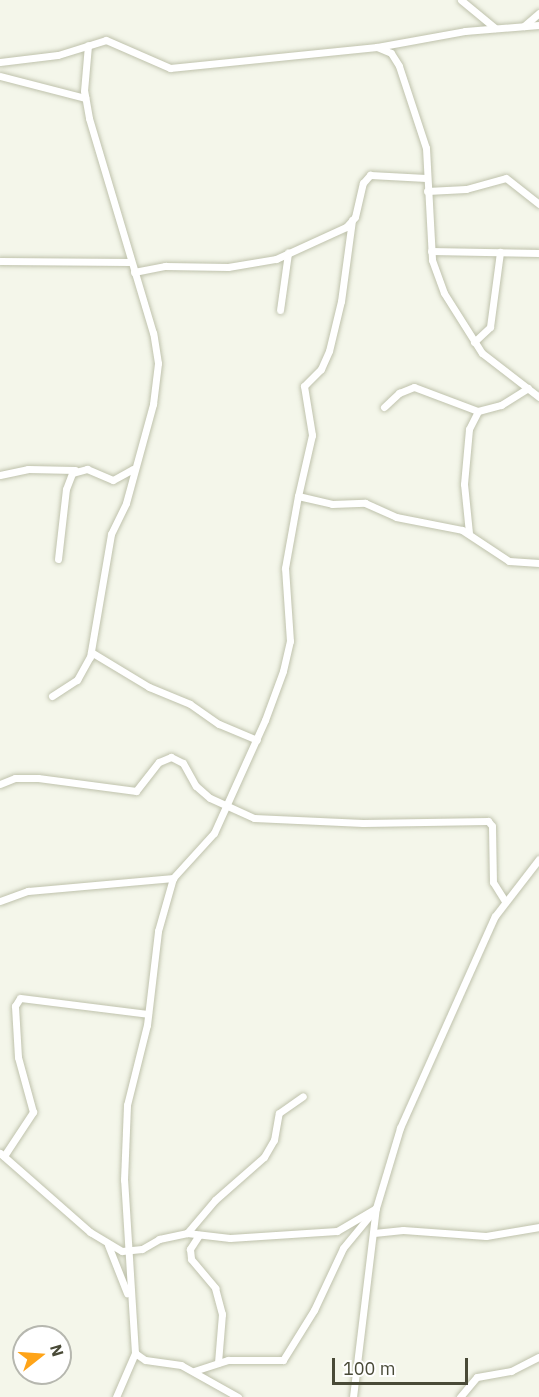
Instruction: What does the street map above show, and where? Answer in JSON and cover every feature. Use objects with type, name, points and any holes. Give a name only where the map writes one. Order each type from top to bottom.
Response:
[{"type":"street","points":[[461,0],[495,28]]},
{"type":"street","points":[[524,26],[539,13]]},
{"type":"street","points":[[0,62],[58,55],[88,45],[115,41],[170,68],[377,47],[495,28],[539,25]]},
{"type":"street","points":[[52,696],[77,680],[91,652],[111,534],[126,503],[133,469],[153,404],[158,363],[153,333],[130,262],[122,220],[85,98],[88,45]]},
{"type":"street","points":[[377,47],[391,53],[403,76],[426,148],[431,251],[444,293],[474,342],[489,360],[539,397]]},
{"type":"street","points":[[0,76],[85,98]]},
{"type":"street","points":[[134,272],[165,266],[228,267],[288,253],[338,233],[352,220],[360,205],[363,183],[370,175],[426,178]]},
{"type":"street","points":[[427,191],[466,189],[506,178],[539,204]]},
{"type":"street","points":[[116,1397],[135,1353],[130,1303],[130,1252],[124,1180],[127,1105],[148,1014],[154,951],[174,878],[214,833],[256,740],[290,641],[285,568],[312,435],[304,386],[321,369],[329,351],[341,301],[352,220]]},
{"type":"street","points":[[431,251],[539,253]]},
{"type":"street","points":[[474,342],[490,327],[500,252]]},
{"type":"street","points":[[280,310],[288,253]]},
{"type":"street","points":[[0,261],[130,262]]},
{"type":"street","points":[[384,407],[399,393],[414,387],[478,411],[501,405],[528,388]]},
{"type":"street","points":[[469,533],[464,492],[470,429],[478,411]]},
{"type":"street","points":[[0,475],[28,469],[87,469],[113,480],[133,469]]},
{"type":"street","points":[[58,559],[66,489],[75,470]]},
{"type":"street","points":[[298,496],[332,504],[365,503],[389,514],[469,533],[509,561],[539,563]]},
{"type":"street","points":[[91,652],[149,687],[190,704],[219,724],[256,740]]},
{"type":"street","points":[[0,784],[15,778],[38,778],[136,791],[159,762],[171,757],[183,763],[201,790],[225,807],[270,821],[488,820],[492,826],[493,882],[505,901]]},
{"type":"street","points":[[353,1397],[376,1208],[400,1128],[505,901],[539,859]]},
{"type":"street","points":[[0,901],[28,891],[174,878]]},
{"type":"street","points":[[148,1014],[20,998],[15,1006],[18,1057],[33,1112],[2,1154],[108,1245],[130,1252],[187,1233],[230,1238],[337,1231],[376,1208]]},
{"type":"street","points":[[187,1233],[214,1200],[264,1157],[274,1140],[279,1113],[303,1096]]},
{"type":"street","points":[[194,1371],[218,1363],[283,1360],[314,1310],[343,1248],[376,1208]]},
{"type":"street","points":[[374,1233],[403,1230],[486,1236],[539,1227]]},
{"type":"street","points":[[199,1235],[190,1249],[191,1259],[215,1288],[221,1308],[218,1363]]},
{"type":"street","points":[[108,1245],[130,1303]]},
{"type":"street","points":[[135,1353],[139,1358],[175,1362],[238,1397]]},
{"type":"street","points":[[460,1397],[477,1377],[511,1371],[539,1357]]}]
